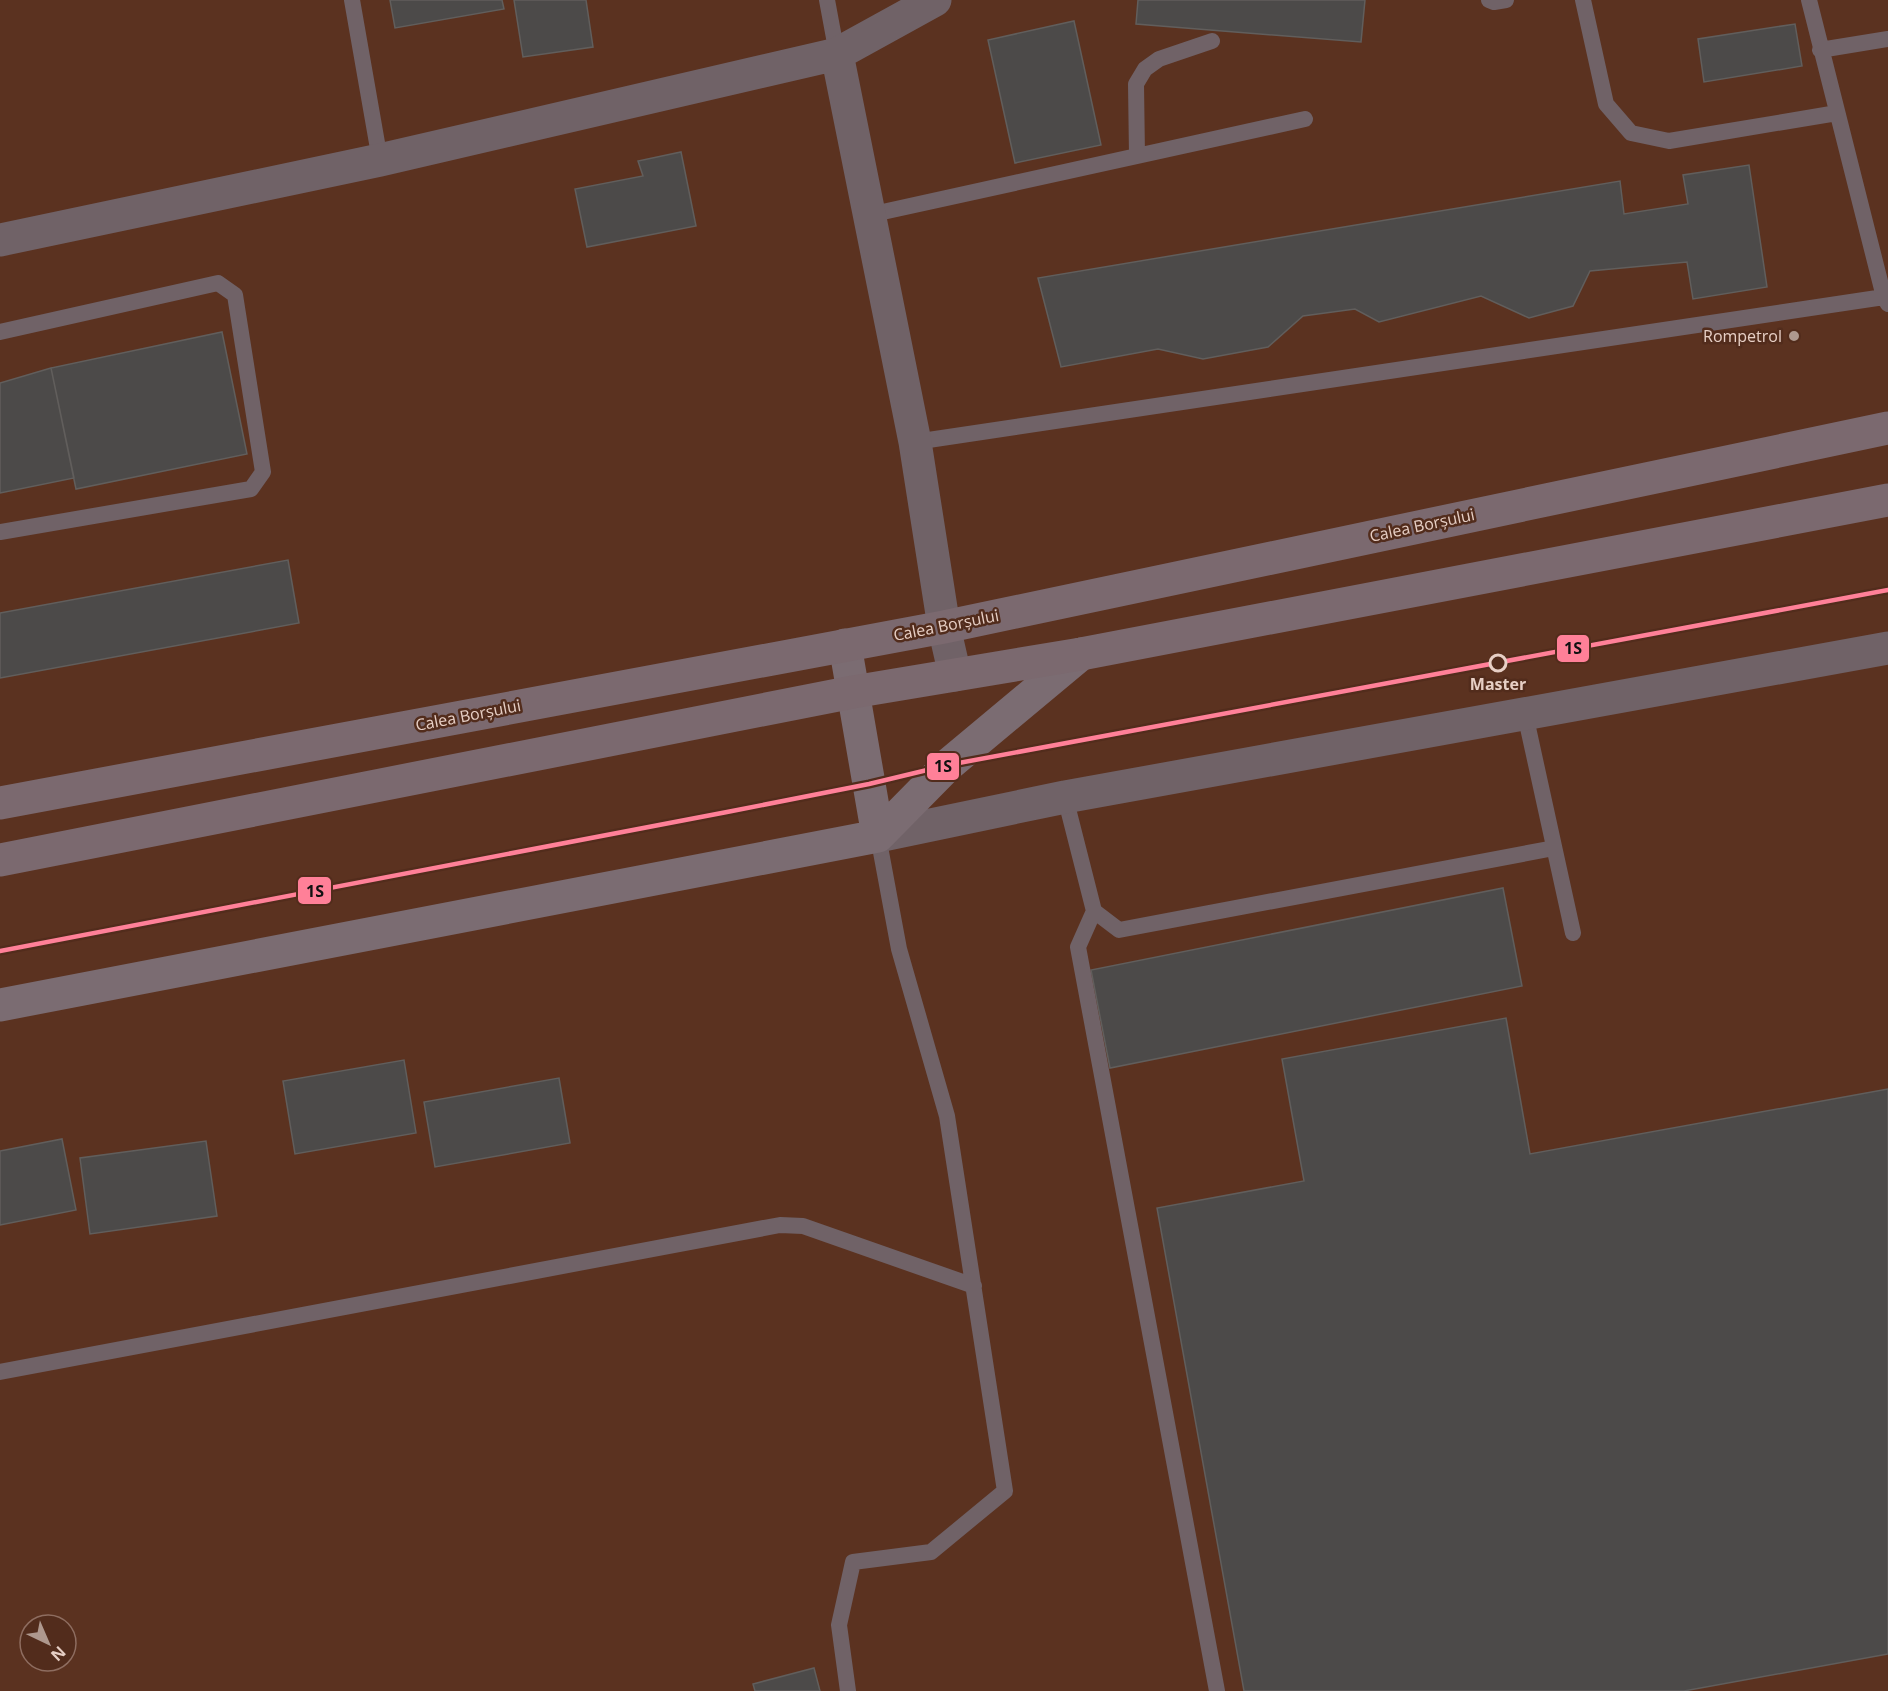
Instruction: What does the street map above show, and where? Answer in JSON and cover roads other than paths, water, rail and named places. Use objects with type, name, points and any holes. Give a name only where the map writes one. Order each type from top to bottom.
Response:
[{"type":"main road","name":"Calea Borșului","points":[[0,803],[944,627],[1888,428]]},
{"type":"main road","points":[[0,860],[853,692],[1081,654],[1888,500]]},
{"type":"street","points":[[0,240],[380,160],[837,54],[935,0]]},
{"type":"street","points":[[837,54],[915,442],[944,627],[955,675]]},
{"type":"street","points":[[845,645],[878,836]]},
{"type":"street","points":[[0,1005],[878,836],[1065,797],[1888,648]]},
{"type":"street","points":[[878,836],[948,765],[1081,654]]},
{"type":"lane","points":[[352,0],[380,160]]},
{"type":"lane","points":[[827,0],[837,54]]},
{"type":"lane","points":[[1489,0],[1494,2],[1506,0]]},
{"type":"lane","points":[[1583,0],[1606,104],[1631,133],[1669,141],[1837,113]]},
{"type":"lane","points":[[915,442],[1886,301],[1809,0]]},
{"type":"lane","points":[[1820,50],[1888,39]]},
{"type":"lane","points":[[1137,156],[1136,84],[1145,69],[1159,59],[1212,41]]},
{"type":"lane","points":[[869,215],[1305,119]]},
{"type":"lane","points":[[0,332],[218,283],[235,295],[263,472],[251,489],[0,532]]},
{"type":"lane","points":[[1525,714],[1573,933]]},
{"type":"lane","points":[[1065,797],[1094,911],[1078,947],[1217,1691]]},
{"type":"lane","points":[[848,1691],[839,1625],[853,1562],[931,1552],[1005,1491],[947,1116],[899,949],[878,836]]},
{"type":"lane","points":[[1094,911],[1119,930],[1554,848]]},
{"type":"lane","points":[[0,1372],[780,1225],[803,1226],[974,1286]]},
{"type":"place","name":"Rompetrol","points":[[1794,336]]},
{"type":"place","name":"Master","points":[[1498,663]]}]
